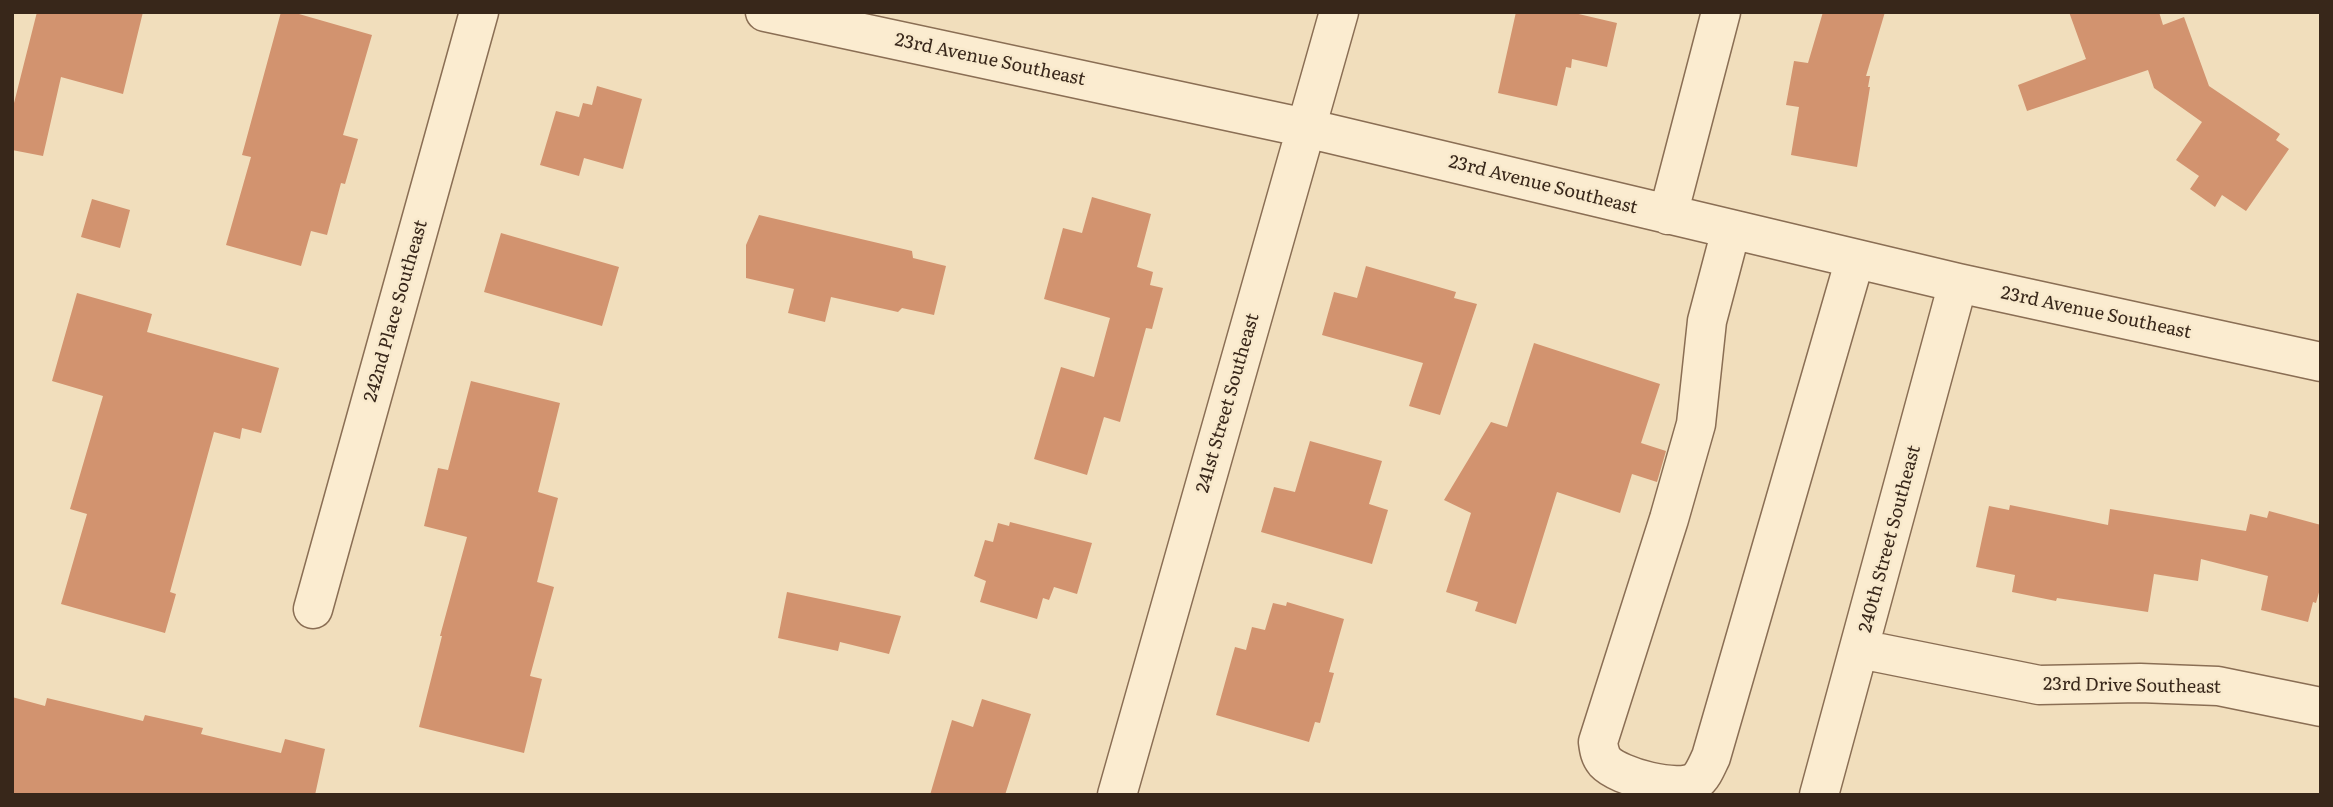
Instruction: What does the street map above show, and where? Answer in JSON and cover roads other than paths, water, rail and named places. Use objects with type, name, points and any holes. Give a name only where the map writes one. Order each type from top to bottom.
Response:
[{"type":"street","name":"242nd Place Southeast","points":[[313,609],[480,12]]},
{"type":"street","name":"23rd Avenue Southeast","points":[[765,12],[1306,128],[1958,283],[2321,362]]},
{"type":"street","name":"241st Street Southeast","points":[[1117,795],[1339,12]]},
{"type":"street","points":[[1668,215],[1721,12]]},
{"type":"street","points":[[1731,230],[1707,320],[1696,424],[1669,519],[1598,742],[1599,753],[1605,762],[1620,773],[1632,777],[1668,785],[1688,784],[1697,780],[1711,757],[1855,259]]},
{"type":"street","name":"240th Street Southeast","points":[[1819,795],[1958,283]]},
{"type":"street","name":"23rd Drive Southeast","points":[[1860,649],[2039,685],[2140,683],[2218,686],[2321,707]]}]
